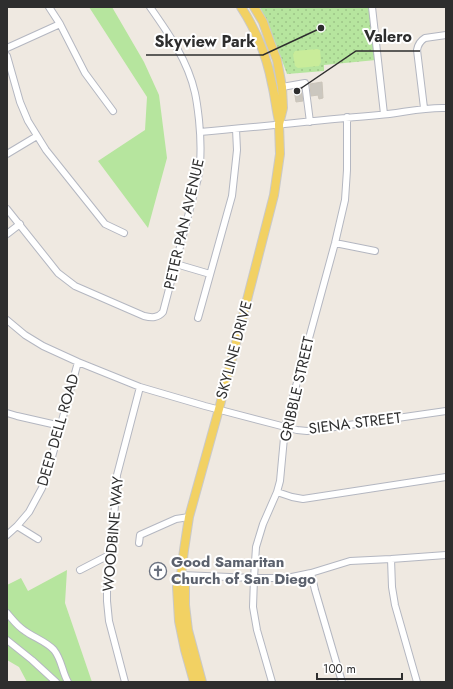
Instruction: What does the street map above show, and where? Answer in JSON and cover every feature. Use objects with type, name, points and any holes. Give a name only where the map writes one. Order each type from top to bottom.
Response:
[{"type":"main road","name":"SKYLINE DRIVE","points":[[194,682],[179,621],[178,580],[181,575],[189,516],[274,195],[280,154],[279,124],[273,85],[253,28],[241,7]]},
{"type":"main road","name":"SKYLINE DRIVE","points":[[254,7],[263,22],[277,60],[282,86],[283,108],[279,124]]},
{"type":"main road","name":"SKYLINE DRIVE","points":[[181,575],[184,584],[188,630],[202,682]]},
{"type":"street","points":[[49,7],[60,24],[85,73],[113,111]]},
{"type":"street","name":"PETER PAN AVENUE","points":[[20,224],[58,273],[75,286],[144,316],[151,318],[160,315],[163,312],[200,171],[201,154],[195,94],[187,67],[176,45],[150,7]]},
{"type":"street","points":[[372,7],[384,114]]},
{"type":"street","points":[[7,48],[60,24]]},
{"type":"street","points":[[424,108],[417,50],[418,45],[419,42],[425,38],[446,35]]},
{"type":"street","points":[[7,56],[20,102],[28,121],[46,150],[104,224],[124,233]]},
{"type":"street","points":[[282,86],[305,83],[310,122]]},
{"type":"street","points":[[200,132],[310,122],[424,108],[446,108]]},
{"type":"street","name":"GRIBBLE STREET","points":[[272,682],[255,616],[254,578],[256,547],[263,524],[277,492],[280,481],[286,427],[345,200],[347,181],[347,117]]},
{"type":"street","points":[[198,318],[232,196],[237,150],[236,129]]},
{"type":"street","points":[[7,154],[37,136]]},
{"type":"street","points":[[7,209],[20,224],[7,234]]},
{"type":"street","points":[[335,243],[375,252]]},
{"type":"street","points":[[176,264],[210,274]]},
{"type":"street","name":"SIENA STREET","points":[[7,320],[34,341],[78,362],[140,387],[297,430],[307,430],[446,411]]},
{"type":"street","name":"DEEP DELL ROAD","points":[[7,534],[17,526],[29,512],[42,488],[61,426],[78,362]]},
{"type":"street","name":"WOODBINE WAY","points":[[125,682],[111,631],[107,610],[107,583],[111,554],[117,476],[140,387]]},
{"type":"street","points":[[7,413],[61,426]]},
{"type":"street","points":[[277,492],[303,499],[446,477]]},
{"type":"street","points":[[139,543],[140,535],[176,519],[189,516]]},
{"type":"street","points":[[17,526],[38,539]]},
{"type":"street","points":[[80,570],[111,554]]},
{"type":"street","points":[[181,575],[287,578],[311,573],[350,561],[446,555]]},
{"type":"street","points":[[391,559],[392,587],[395,605],[417,682]]},
{"type":"street","points":[[311,573],[342,682]]},
{"type":"street","points":[[7,613],[11,620],[24,631],[36,637],[53,649],[62,664],[68,682]]},
{"type":"street","points":[[7,640],[56,682]]},
{"type":"green space","points":[[89,7],[112,7],[144,62],[159,95],[167,158],[148,228],[98,161],[145,130],[147,97]]},
{"type":"green space","points":[[260,7],[370,7],[376,60],[324,65],[324,71],[287,74]]},
{"type":"green space","points":[[320,50],[321,62],[319,66],[298,68],[295,66],[293,54],[295,51]]},
{"type":"green space","points":[[67,570],[65,603],[92,682],[27,682],[19,667],[7,660],[7,585],[21,578],[28,591]]},
{"type":"building","points":[[322,82],[323,98],[319,99],[318,95],[311,96],[310,84]]},
{"type":"building","points":[[301,88],[303,101],[296,102],[294,89]]},
{"type":"place","name":"Skyview Park","points":[[321,28]]},
{"type":"place","name":"Valero","points":[[297,91]]},
{"type":"place","name":"Good Samaritan Church of San Diego","points":[[158,571]]}]
